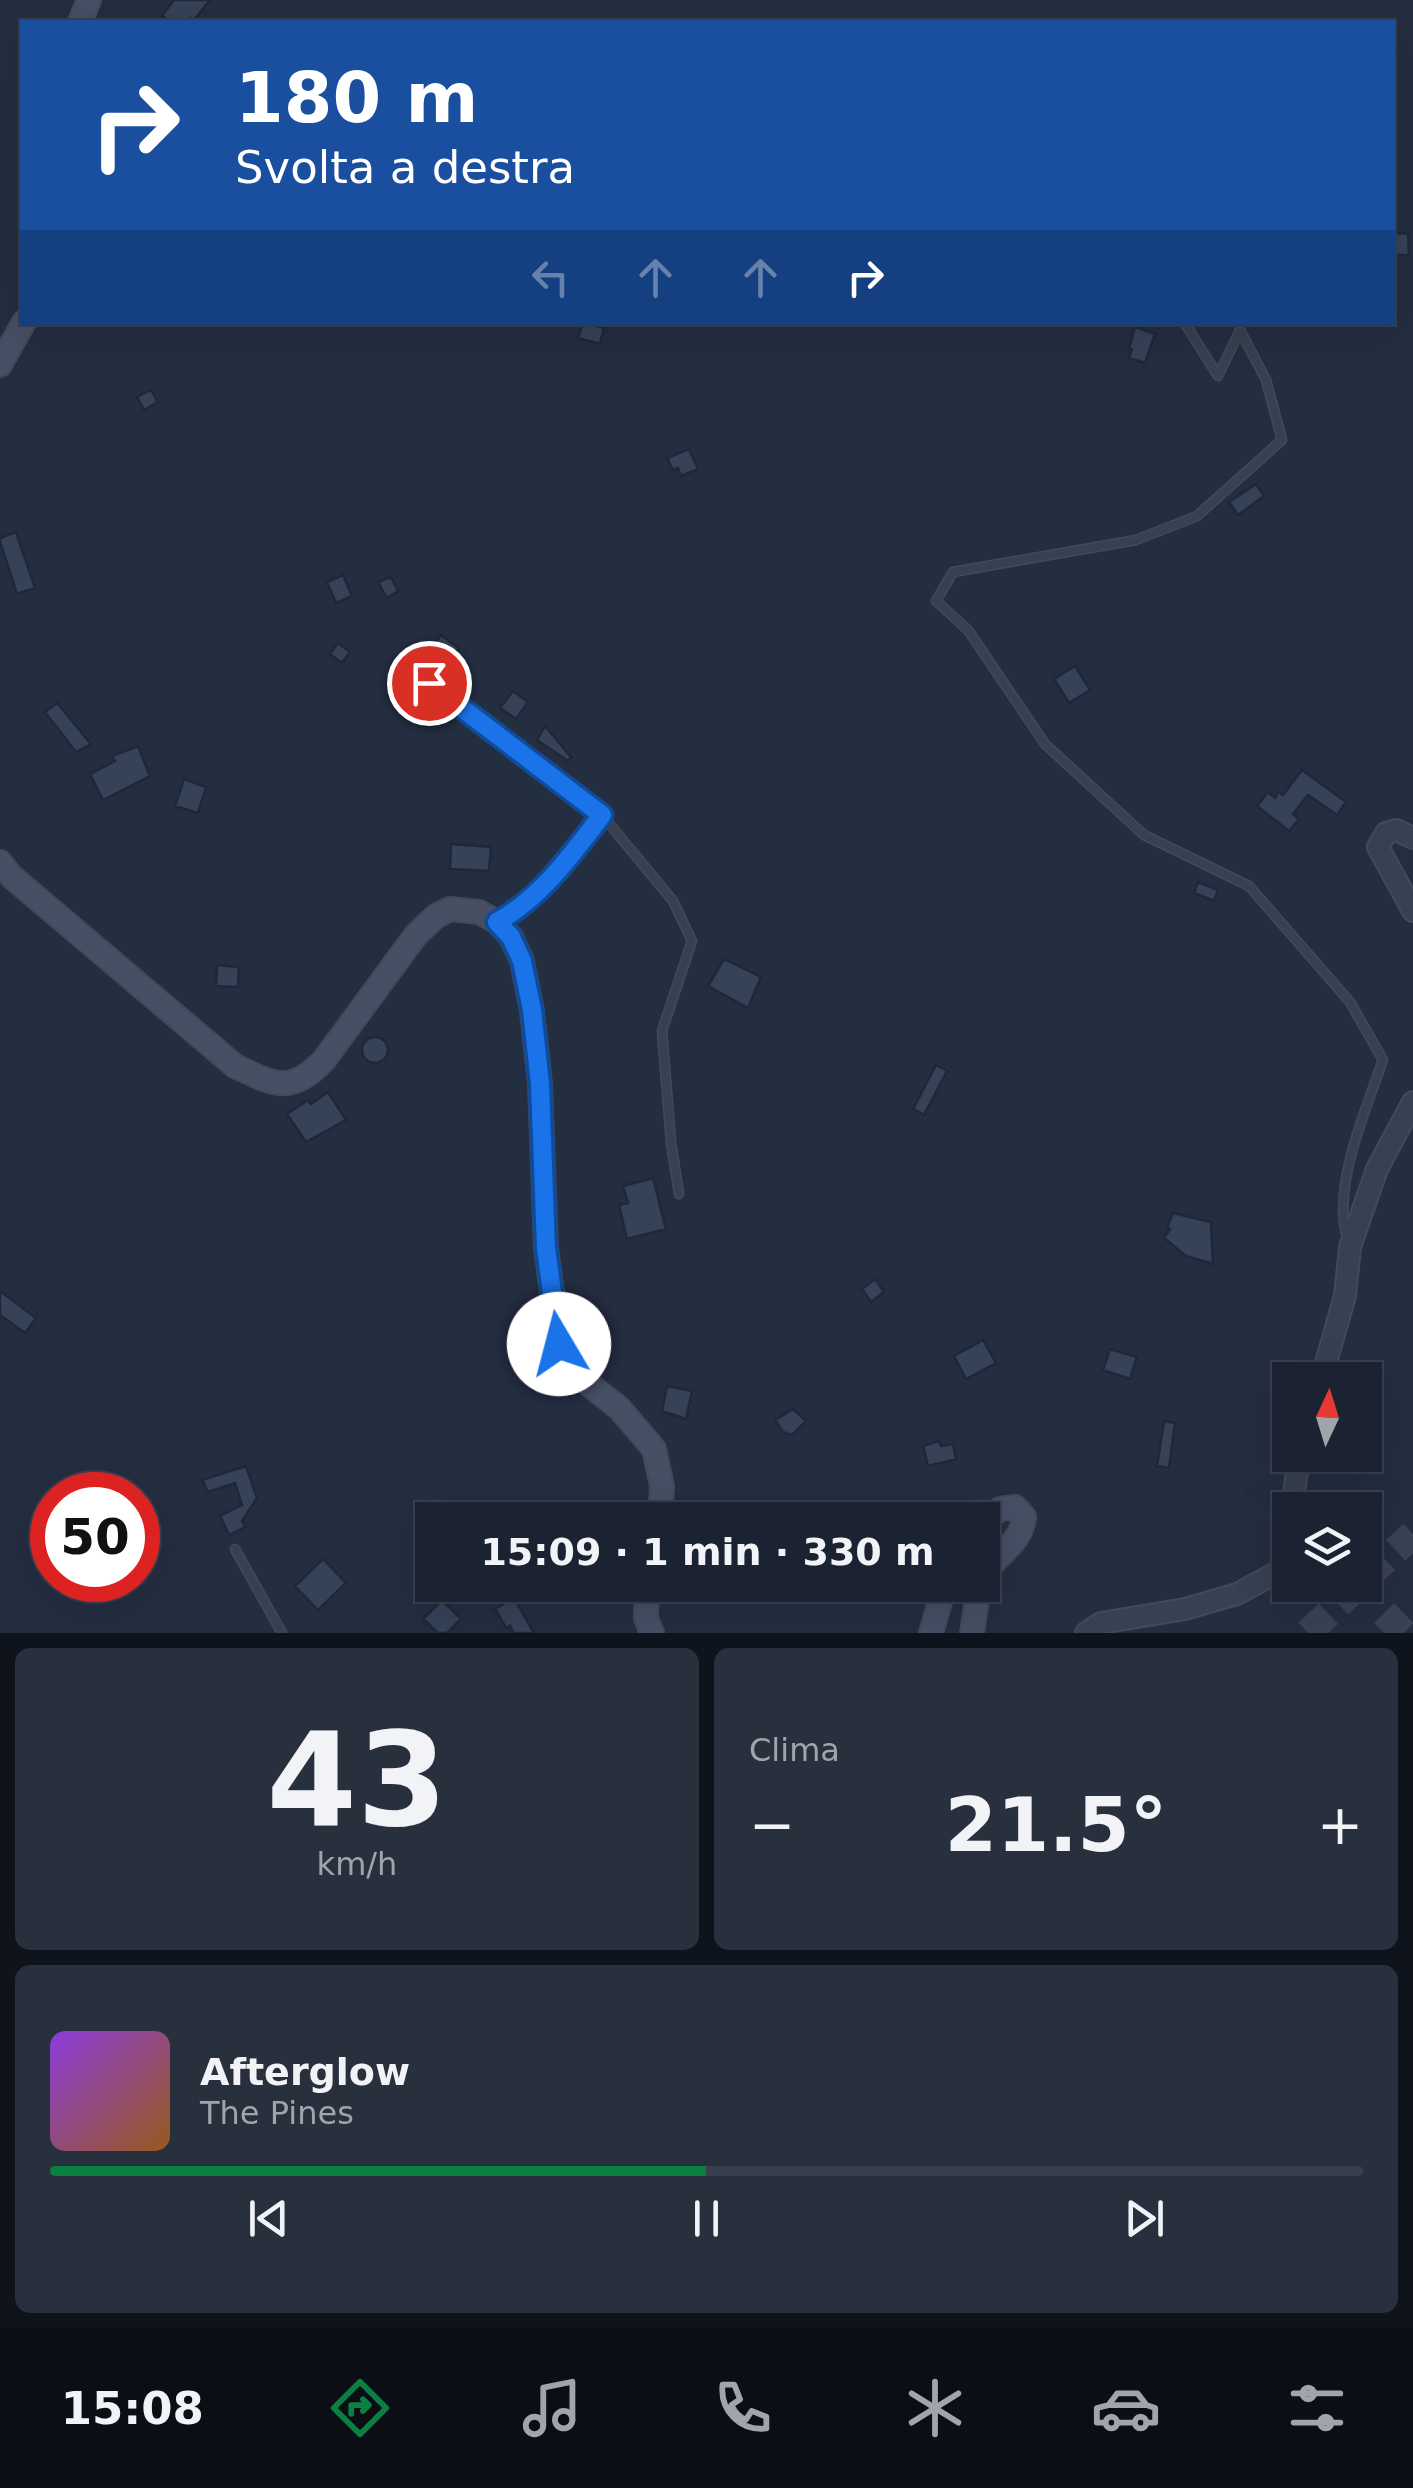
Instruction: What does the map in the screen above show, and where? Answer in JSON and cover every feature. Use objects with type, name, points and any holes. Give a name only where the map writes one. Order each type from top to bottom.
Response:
[{"type":"main road","points":[[0,365],[22,325]]},
{"type":"main road","points":[[0,862],[12,877],[235,1066],[274,1084],[294,1084],[324,1060],[416,934],[436,916],[450,909],[464,909],[497,922],[511,937],[522,961],[532,1010],[540,1084],[546,1248],[559,1344],[572,1371],[619,1408],[654,1449],[662,1486],[661,1502]]},
{"type":"main road","points":[[1000,1510],[1015,1507],[1024,1516],[1016,1540],[1000,1553]]},
{"type":"main road","points":[[646,1602],[646,1618],[652,1633]]},
{"type":"main road","points":[[931,1633],[940,1602]]},
{"type":"main road","points":[[972,1633],[977,1602]]},
{"type":"street","points":[[1413,838],[1396,830],[1386,832],[1378,847],[1413,911]]},
{"type":"street","points":[[1326,1362],[1345,1296],[1350,1247],[1378,1170],[1413,1102]]},
{"type":"street","points":[[1086,1633],[1101,1623],[1171,1612],[1237,1594],[1272,1575]]},
{"type":"lane","points":[[1186,325],[1218,376],[1240,330],[1266,380],[1282,440],[1197,516],[1136,540],[953,572],[936,601],[968,630],[1045,744],[1144,835],[1249,886],[1350,1002],[1383,1060],[1348,1166],[1343,1223],[1350,1247]]},
{"type":"lane","points":[[429,683],[602,815],[673,901],[692,941],[662,1031],[679,1194]]},
{"type":"lane","points":[[497,922],[514,913],[561,869],[602,815]]},
{"type":"lane","points":[[235,1549],[282,1633]]},
{"type":"building","points":[[174,0],[210,0],[194,20],[167,20],[162,16]]},
{"type":"building","points":[[1408,233],[1409,255],[1395,255],[1395,234]]},
{"type":"building","points":[[582,325],[604,328],[600,344],[578,338]]},
{"type":"building","points":[[1135,327],[1155,334],[1145,363],[1129,358]]},
{"type":"building","points":[[151,390],[158,402],[144,410],[137,397]]},
{"type":"building","points":[[689,449],[698,469],[681,476],[667,458]]},
{"type":"building","points":[[1256,484],[1264,496],[1238,515],[1229,502]]},
{"type":"building","points":[[16,532],[35,588],[17,594],[0,542],[0,538]]},
{"type":"building","points":[[343,575],[352,596],[336,603],[327,582]]},
{"type":"building","points":[[391,577],[398,591],[387,598],[378,582]]},
{"type":"building","points":[[441,635],[459,648],[446,667],[427,654]]},
{"type":"building","points":[[338,643],[350,652],[342,663],[330,654]]},
{"type":"building","points":[[1075,666],[1090,690],[1069,703],[1054,679]]},
{"type":"building","points":[[513,691],[528,702],[516,719],[500,708]]},
{"type":"building","points":[[57,703],[91,744],[76,752],[45,712]]},
{"type":"building","points":[[545,726],[571,757],[568,761],[537,740]]},
{"type":"building","points":[[138,746],[150,776],[103,800],[90,774],[115,761],[112,756]]},
{"type":"building","points":[[1302,770],[1346,802],[1337,815],[1308,795],[1293,814],[1299,819],[1289,831],[1257,806],[1268,792],[1275,798],[1279,792],[1283,795]]},
{"type":"building","points":[[184,779],[206,787],[198,813],[175,806]]},
{"type":"building","points":[[451,844],[491,847],[489,871],[450,869]]},
{"type":"building","points":[[1198,882],[1218,890],[1214,901],[1194,893]]},
{"type":"building","points":[[724,959],[761,977],[748,1008],[708,986]]},
{"type":"building","points":[[217,965],[239,967],[238,987],[216,986]]},
{"type":"building","points":[[375,1037],[384,1041],[388,1050],[384,1059],[375,1063],[366,1059],[362,1050],[366,1041]]},
{"type":"building","points":[[936,1065],[947,1071],[924,1115],[913,1109]]},
{"type":"building","points":[[328,1092],[346,1120],[306,1142],[287,1114]]},
{"type":"building","points":[[653,1178],[666,1229],[627,1239],[619,1205],[628,1203],[623,1186]]},
{"type":"building","points":[[1173,1213],[1211,1222],[1213,1264],[1186,1256],[1164,1238]]},
{"type":"building","points":[[875,1279],[884,1292],[871,1302],[862,1289]]},
{"type":"building","points":[[0,1291],[36,1318],[25,1333],[0,1315]]},
{"type":"building","points":[[983,1340],[996,1363],[966,1379],[954,1356]]},
{"type":"building","points":[[1110,1349],[1137,1357],[1130,1379],[1103,1370]]},
{"type":"building","points":[[667,1386],[692,1391],[686,1419],[662,1411]]},
{"type":"building","points":[[793,1409],[806,1421],[792,1435],[783,1432],[775,1420]]},
{"type":"building","points":[[1164,1421],[1175,1423],[1169,1468],[1157,1466]]},
{"type":"building","points":[[939,1441],[941,1446],[953,1444],[956,1459],[928,1466],[923,1446]]},
{"type":"building","points":[[246,1466],[257,1498],[242,1521],[245,1527],[229,1535],[220,1516],[242,1505],[235,1483],[208,1492],[202,1480]]},
{"type":"building","points":[[323,1559],[346,1583],[318,1610],[295,1586]]},
{"type":"building","points":[[444,1602],[461,1619],[447,1633],[438,1633],[423,1619]]},
{"type":"building","points":[[516,1602],[534,1633],[514,1633],[510,1626],[506,1628],[495,1609]]},
{"type":"tunnel","points":[[1382,1563],[1413,1534]]},
{"type":"tunnel","points":[[1308,1633],[1341,1602]]},
{"type":"tunnel","points":[[1384,1633],[1413,1604]]},
{"type":"route","points":[[429,683],[602,815],[561,869],[514,913],[497,922],[511,937],[522,961],[532,1010],[540,1084],[546,1248],[559,1344]]}]
